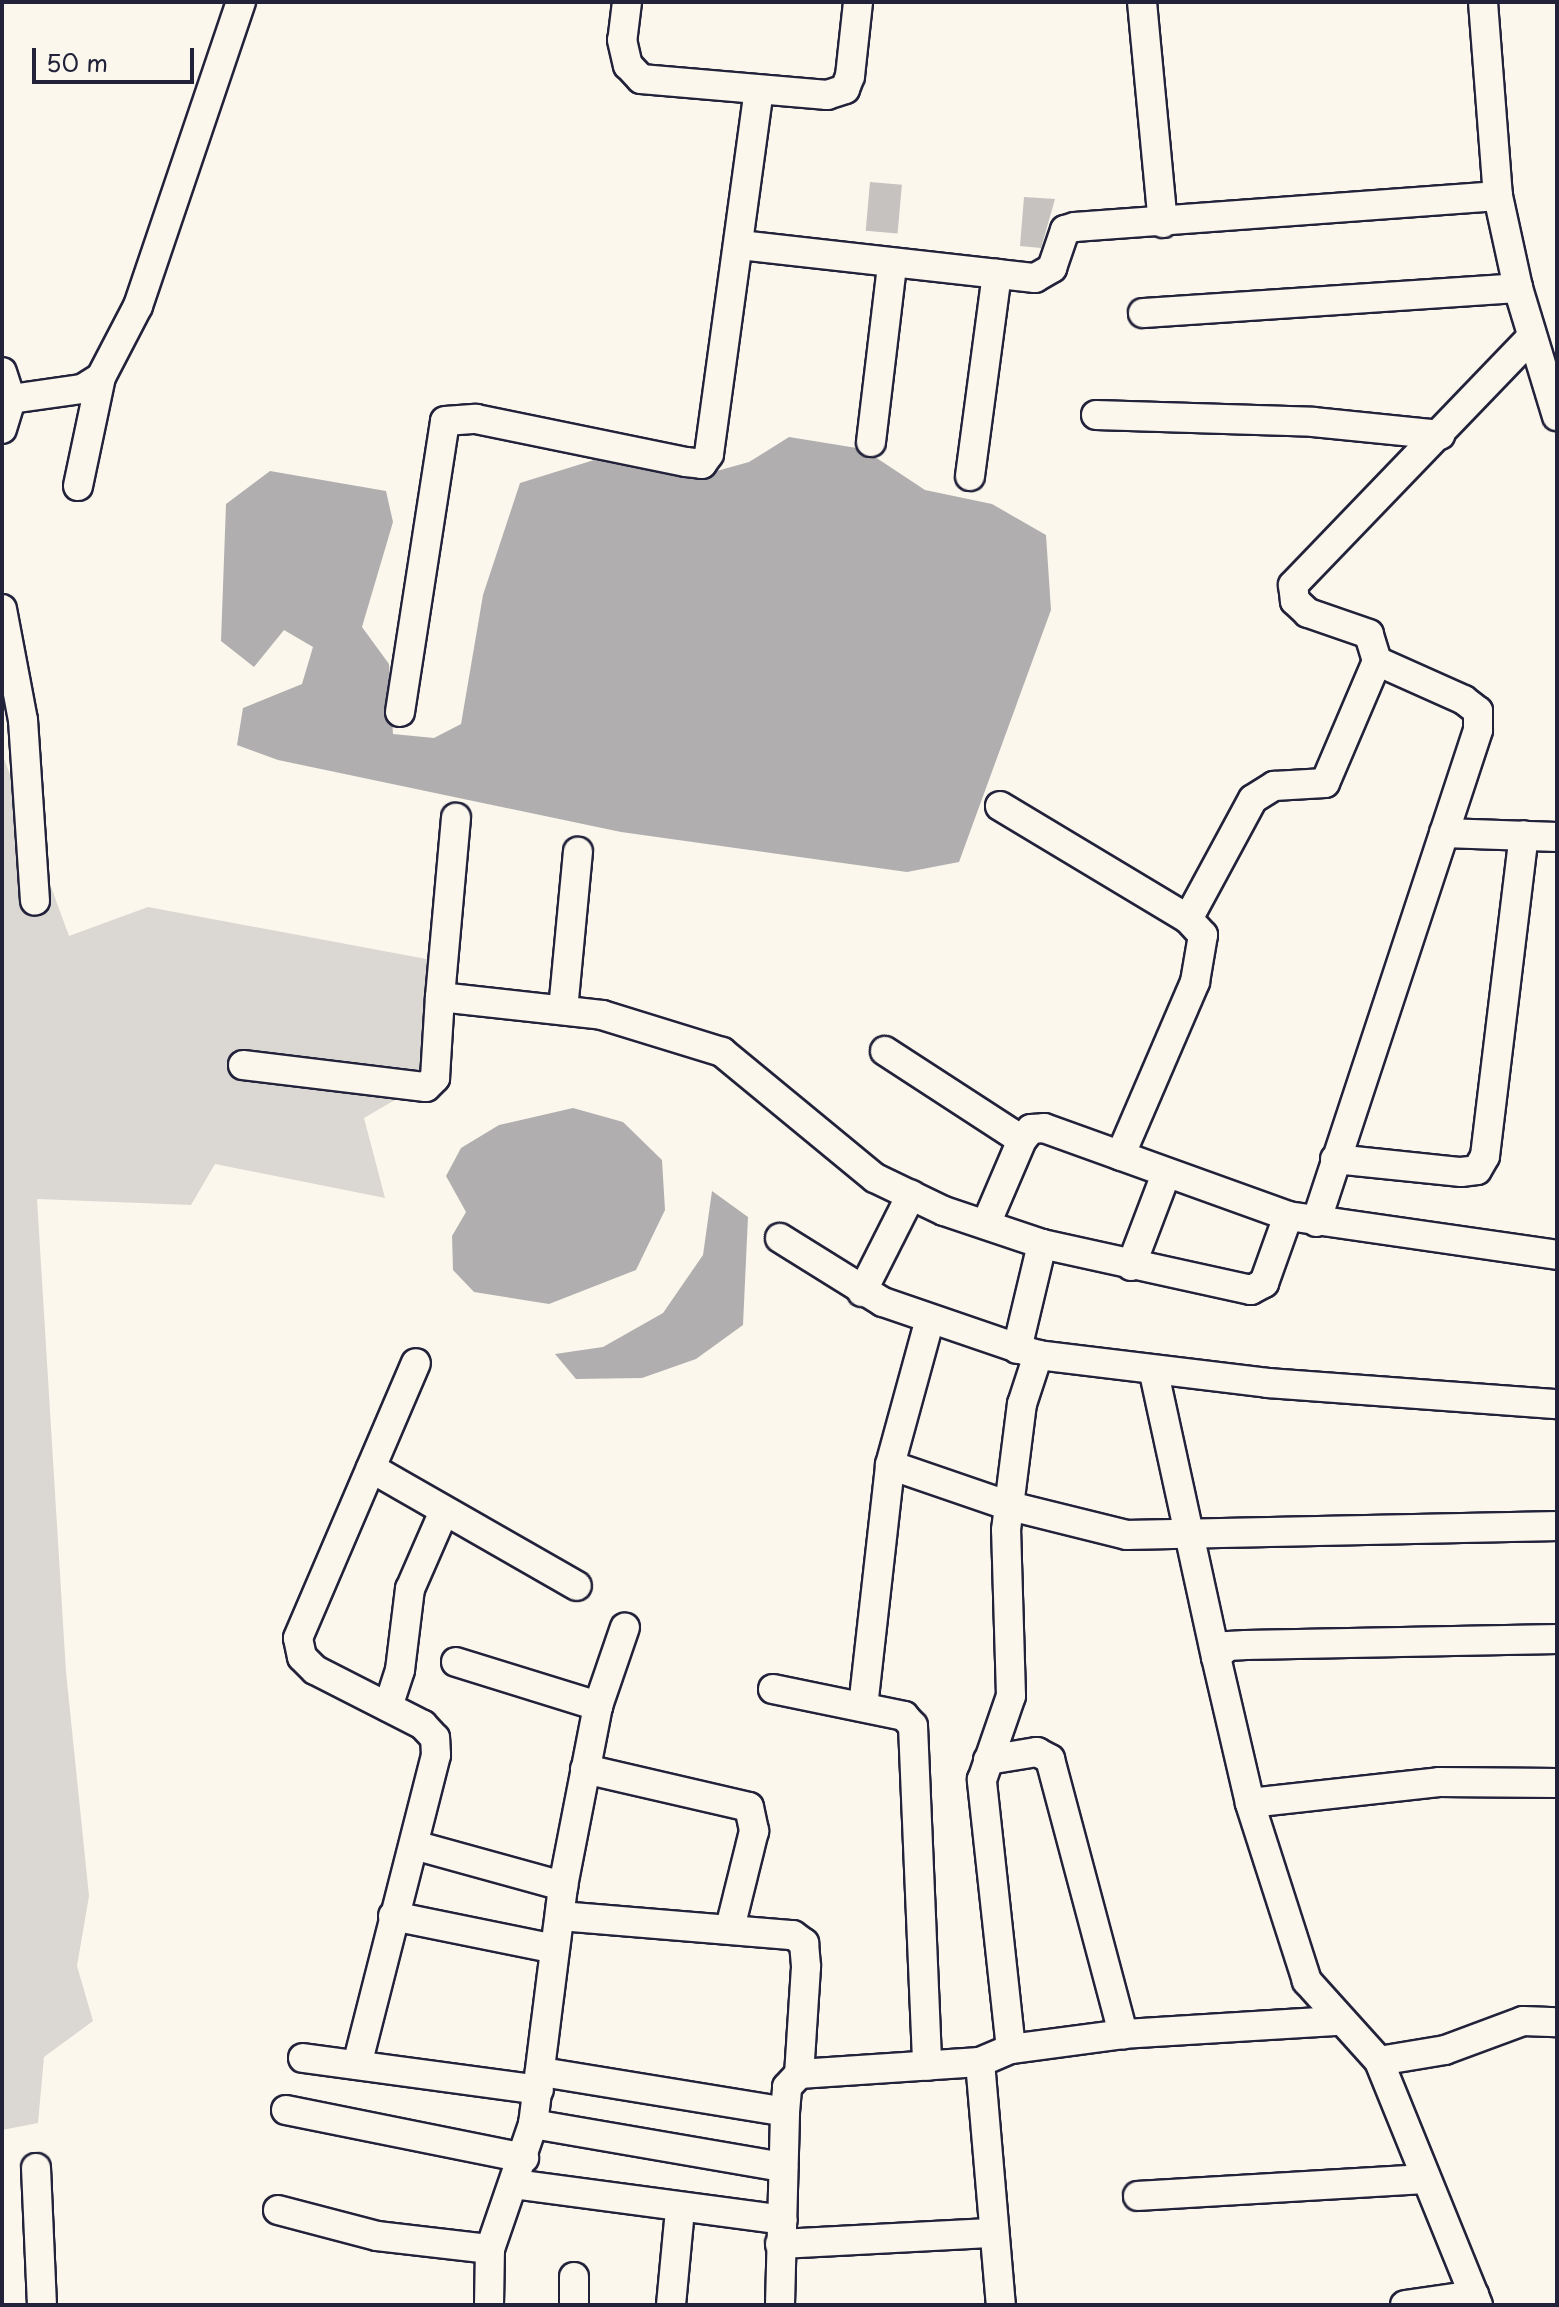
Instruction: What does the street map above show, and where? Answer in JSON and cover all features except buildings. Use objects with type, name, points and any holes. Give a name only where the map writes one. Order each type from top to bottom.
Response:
[{"type":"street","points":[[78,486],[101,377],[138,306],[241,2]]},
{"type":"street","points":[[627,2],[622,40],[628,65],[641,79],[827,95],[845,89],[858,2]]},
{"type":"street","points":[[1142,2],[1163,223]]},
{"type":"street","points":[[1483,2],[1498,196],[1518,288],[1532,337],[1551,380],[1557,416]]},
{"type":"street","points":[[400,712],[445,421],[476,419],[702,464],[713,435],[759,91]]},
{"type":"street","points":[[740,245],[892,266],[1044,275],[1065,230],[1075,227],[1163,223],[1498,196]]},
{"type":"street","points":[[871,442],[892,266]]},
{"type":"street","points":[[970,476],[997,274]]},
{"type":"street","points":[[1143,313],[1518,288]]},
{"type":"street","points":[[1188,919],[1253,799],[1274,786],[1325,783],[1377,661],[1369,634],[1308,613],[1295,601],[1293,585],[1532,337]]},
{"type":"street","points":[[2,429],[6,386],[82,389],[101,377]]},
{"type":"street","points":[[1096,415],[1313,422],[1440,435]]},
{"type":"street","points":[[2,609],[23,720],[35,901]]},
{"type":"street","points":[[1316,1222],[1478,730],[1478,711],[1377,661]]},
{"type":"street","points":[[1000,806],[1188,919],[1203,935],[1195,982],[1120,1156]]},
{"type":"street","points":[[243,1065],[426,1087],[435,1078],[456,818]]},
{"type":"street","points":[[1444,833],[1557,837]]},
{"type":"street","points":[[1335,1159],[1461,1172],[1477,1170],[1485,1156],[1524,835]]},
{"type":"street","points":[[563,1010],[578,852]]},
{"type":"street","points":[[440,997],[563,1010],[644,1023],[722,1052],[840,1154],[911,1195],[1042,1244],[1251,1290],[1264,1283],[1288,1216]]},
{"type":"street","points":[[885,1051],[1022,1140]]},
{"type":"street","points":[[986,1224],[1022,1140],[1031,1129],[1044,1128],[1288,1216],[1557,1255]]},
{"type":"street","points":[[1131,1266],[1166,1174]]},
{"type":"street","points":[[862,1292],[911,1195]]},
{"type":"street","points":[[780,1238],[862,1292],[929,1322],[1027,1352],[1154,1373],[1557,1404]]},
{"type":"street","points":[[1011,2049],[982,1805],[988,1760],[1011,1696],[1004,1562],[1042,1244]]},
{"type":"street","points":[[863,1707],[890,1465],[929,1322]]},
{"type":"street","points":[[357,2065],[393,1916],[414,1845],[435,1738],[388,1707],[315,1670],[302,1657],[298,1638],[416,1363]]},
{"type":"street","points":[[1154,1373],[1250,1803],[1307,1981],[1338,2021],[1360,2034],[1379,2061],[1423,2179],[1476,2300],[1405,2305]]},
{"type":"street","points":[[890,1465],[1010,1506],[1106,1532],[1188,1534],[1557,1526]]},
{"type":"street","points":[[371,1468],[577,1586]]},
{"type":"street","points":[[388,1707],[400,1670],[410,1589],[444,1511]]},
{"type":"street","points":[[489,2305],[490,2249],[533,2124],[563,1886],[585,1769],[598,1706],[625,1627]]},
{"type":"street","points":[[1216,1657],[1228,1646],[1246,1645],[1557,1639]]},
{"type":"street","points":[[456,1662],[598,1706]]},
{"type":"street","points":[[773,1689],[904,1716],[918,1744],[927,2066]]},
{"type":"street","points":[[988,1760],[1037,1752],[1050,1759],[1123,2034]]},
{"type":"street","points":[[585,1769],[749,1807],[754,1831],[730,1928]]},
{"type":"street","points":[[1250,1803],[1439,1782],[1557,1783]]},
{"type":"street","points":[[414,1845],[563,1886]]},
{"type":"street","points":[[393,1916],[555,1949]]},
{"type":"street","points":[[560,1916],[730,1928],[793,1935],[804,1943],[799,2074],[787,2087],[785,2112],[780,2305]]},
{"type":"street","points":[[799,2074],[980,2062],[1011,2049],[1123,2034],[1338,2021]]},
{"type":"street","points":[[1379,2061],[1445,2050],[1523,2021],[1557,2022]]},
{"type":"street","points":[[303,2058],[540,2081],[785,2112]]},
{"type":"street","points":[[980,2062],[990,2233],[1001,2305]]},
{"type":"street","points":[[286,2110],[519,2171],[782,2232],[990,2233]]},
{"type":"street","points":[[533,2124],[783,2167]]},
{"type":"street","points":[[36,2168],[42,2305]]},
{"type":"street","points":[[1138,2196],[1423,2179]]},
{"type":"street","points":[[671,2305],[680,2209]]},
{"type":"street","points":[[278,2210],[377,2236],[490,2249]]},
{"type":"street","points":[[574,2277],[574,2305]]},
{"type":"shaded area","points":[[789,437],[863,449],[925,490],[992,504],[1046,535],[1051,610],[959,862],[907,872],[621,832],[278,760],[237,745],[243,708],[302,684],[313,647],[284,630],[254,667],[221,641],[226,504],[270,471],[386,491],[393,522],[362,627],[389,664],[393,734],[434,738],[461,724],[483,595],[520,483],[594,460],[688,479],[749,462]]},
{"type":"shaded area","points":[[2,753],[69,936],[148,907],[437,961],[424,1083],[364,1118],[385,1198],[215,1164],[191,1205],[37,1199],[66,1672],[89,1896],[77,1966],[93,2021],[44,2057],[38,2123],[2,2130]]},
{"type":"shaded area","points":[[573,1108],[623,1122],[662,1160],[665,1210],[636,1270],[549,1304],[474,1292],[453,1270],[452,1236],[466,1212],[446,1176],[461,1148],[499,1125]]},
{"type":"shaded area","points":[[712,1191],[748,1217],[743,1325],[696,1359],[642,1378],[576,1379],[555,1354],[603,1347],[663,1313],[703,1255]]}]
